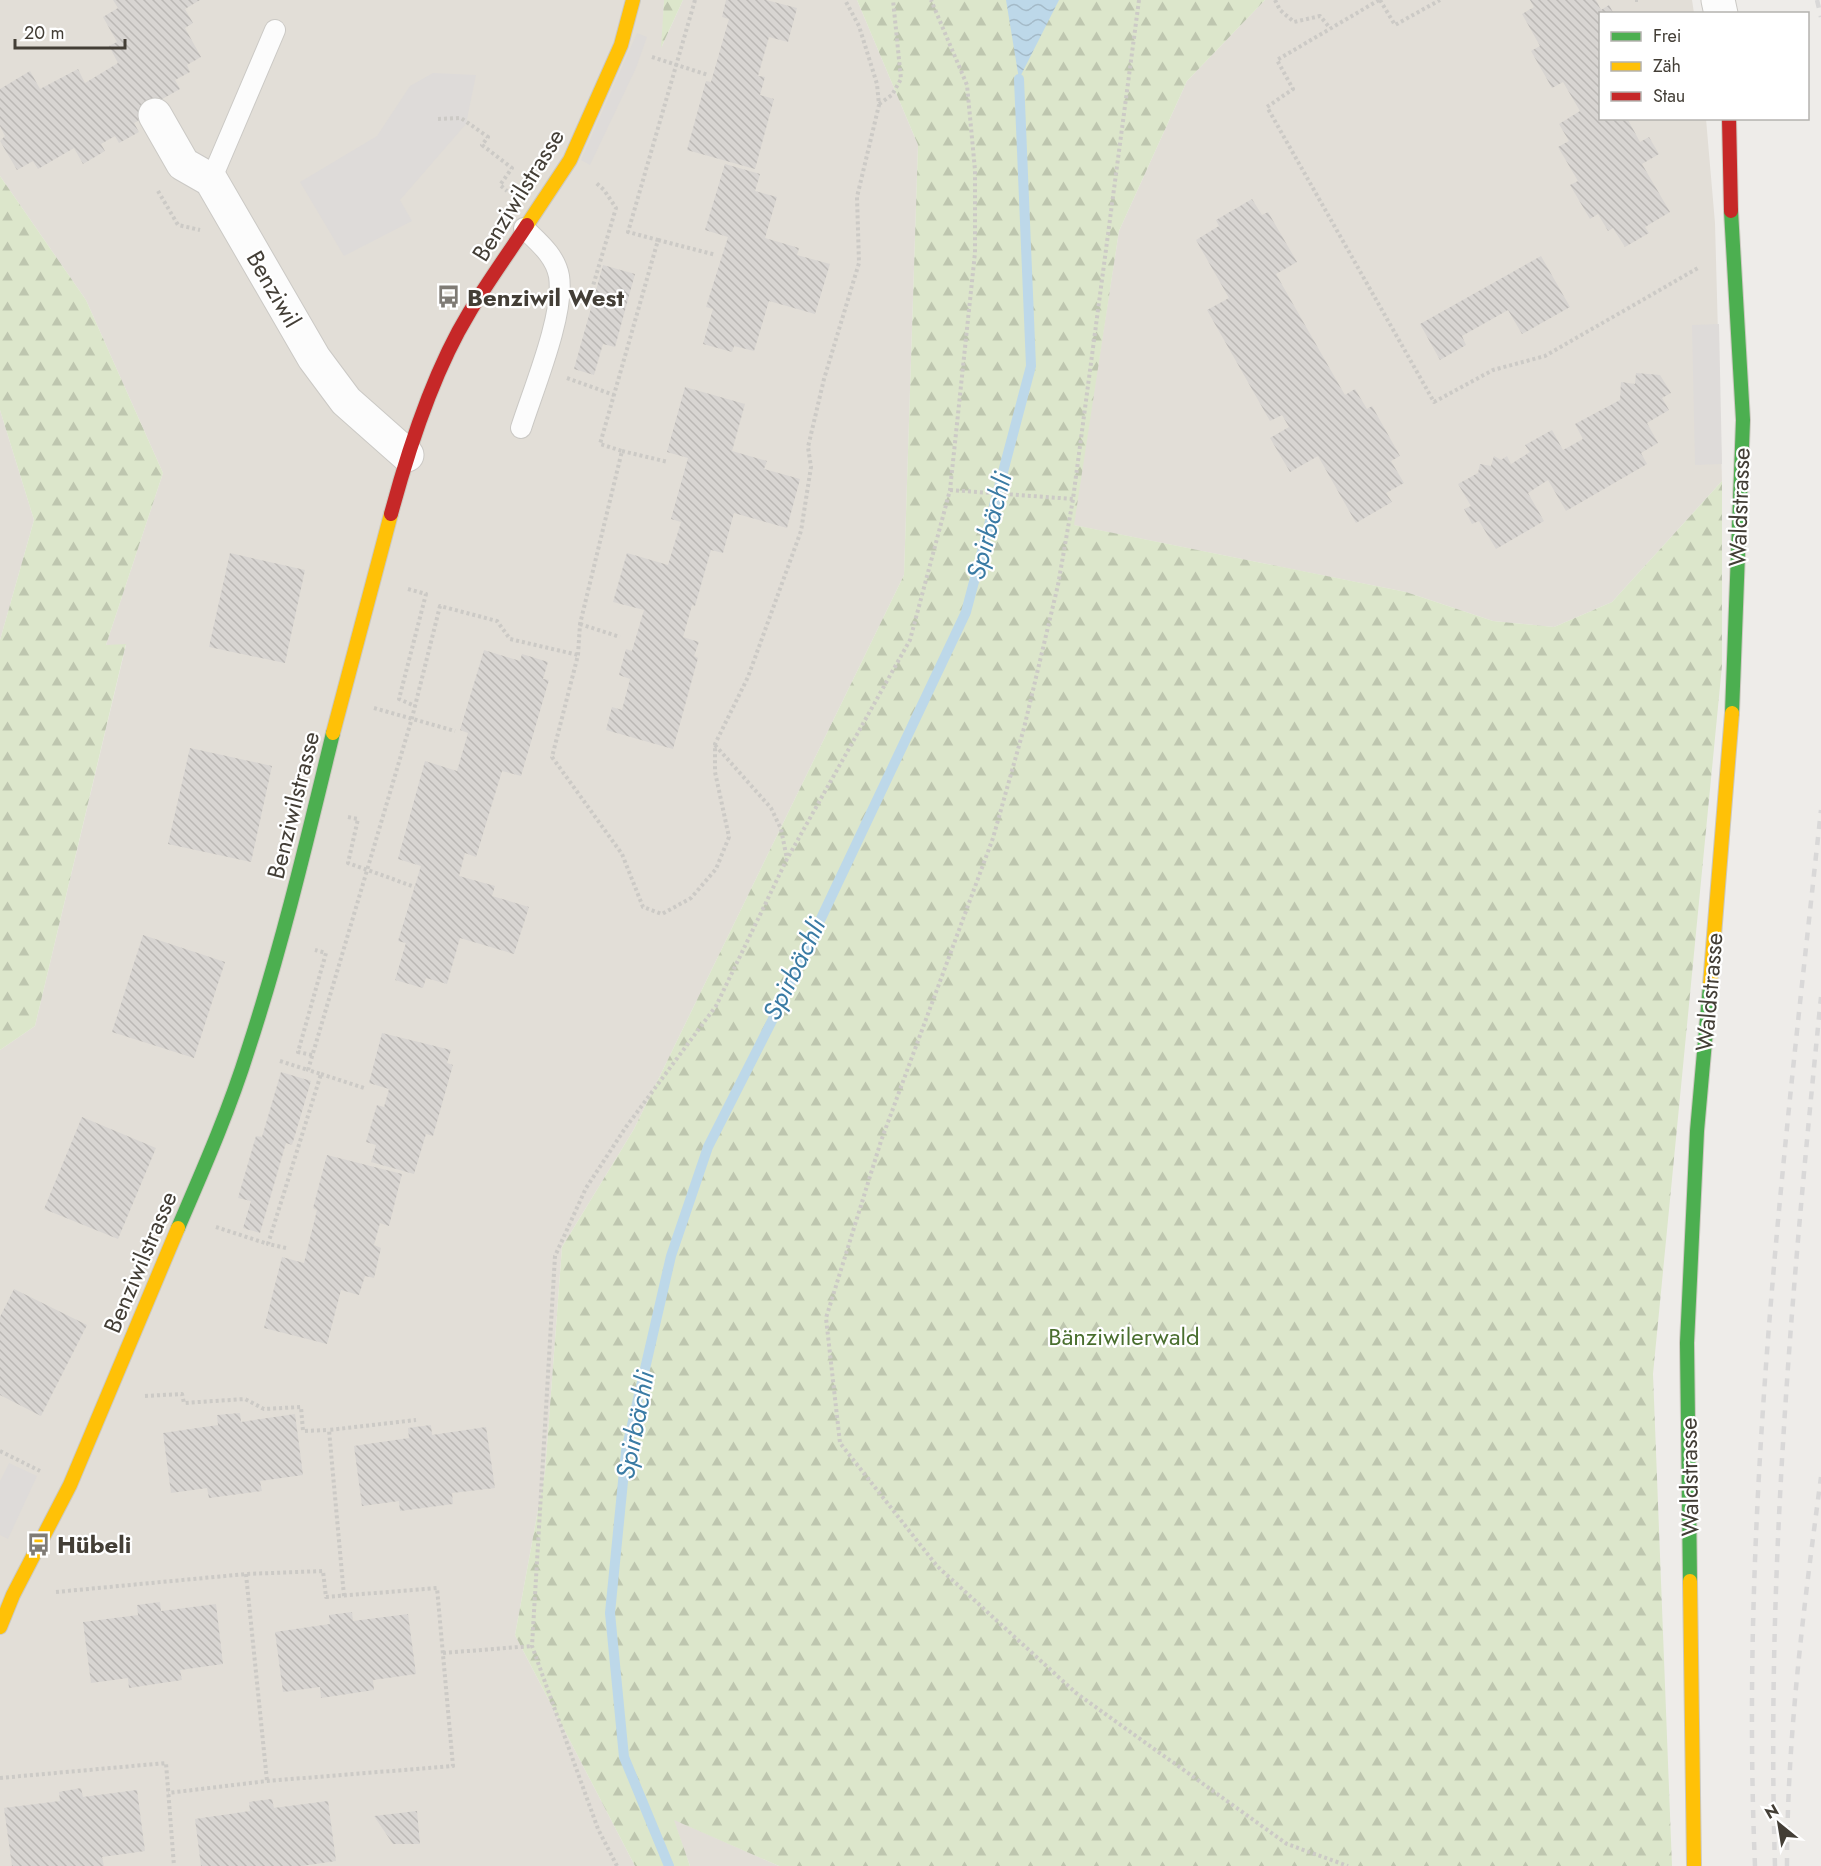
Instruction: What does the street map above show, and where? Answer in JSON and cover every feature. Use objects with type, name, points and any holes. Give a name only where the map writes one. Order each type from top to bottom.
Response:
[{"type":"street","name":"Benziwilstrasse","points":[[0,1628],[13,1595],[70,1485],[215,1141],[248,1050],[294,894],[341,701],[407,455],[448,354],[468,314],[570,160],[584,132],[621,45],[633,0]]},
{"type":"street","points":[[155,115],[183,164],[211,180]]},
{"type":"street","name":"Waldstrasse","points":[[1694,1866],[1687,1343],[1697,1131],[1730,760],[1743,420],[1732,248],[1729,120]]},
{"type":"street","name":"Benziwil","points":[[211,180],[314,358],[346,400],[407,455]]},
{"type":"lane","points":[[211,180],[275,30]]},
{"type":"lane","points":[[521,428],[559,306],[559,275],[549,253],[524,228]]},
{"type":"path","points":[[694,0],[628,232],[716,255]]},
{"type":"path","points":[[622,451],[579,624],[578,655],[552,757],[622,854],[643,907],[662,914],[691,898],[716,869],[729,837],[719,793],[715,744],[748,677],[801,531],[811,467],[808,447],[859,263],[858,197],[879,105],[877,84],[859,26],[845,0]]},
{"type":"path","points":[[879,105],[892,96],[901,79],[893,0]]},
{"type":"path","points":[[617,1866],[598,1829],[532,1646],[555,1256],[585,1188],[626,1127],[716,1006],[787,860],[910,640],[950,490],[975,253],[975,170],[967,85],[931,0]]},
{"type":"path","points":[[1139,0],[1073,499],[1058,585],[1024,728],[993,838],[881,1141],[826,1318],[840,1443],[937,1566],[1076,1693],[1287,1844],[1348,1866]]},
{"type":"path","points":[[1275,0],[1280,10],[1294,22],[1320,16],[1330,28]]},
{"type":"path","points":[[1440,0],[1395,25],[1380,0],[1277,60],[1293,89],[1267,107],[1434,402],[1493,370],[1545,356],[1702,265]]},
{"type":"path","points":[[649,56],[674,66],[708,75]]},
{"type":"path","points":[[438,119],[461,118],[488,137],[482,145],[512,168],[500,185],[514,198]]},
{"type":"path","points":[[590,177],[604,190],[616,208],[590,298]]},
{"type":"path","points":[[658,240],[600,444],[668,462]]},
{"type":"path","points":[[570,367],[567,378],[614,395]]},
{"type":"path","points":[[950,490],[1073,499]]},
{"type":"path","points":[[408,589],[426,594],[399,699],[415,706]]},
{"type":"path","points":[[308,1070],[365,870],[412,718],[440,606],[497,621],[510,639],[578,655]]},
{"type":"path","points":[[579,624],[620,637]]},
{"type":"path","points":[[382,710],[455,731]]},
{"type":"path","points":[[715,744],[771,808],[781,829],[787,860]]},
{"type":"path","points":[[358,819],[348,863],[415,887]]},
{"type":"path","points":[[308,948],[326,953],[298,1052],[312,1055]]},
{"type":"path","points":[[285,1063],[364,1088]]},
{"type":"path","points":[[268,1244],[321,1074]]},
{"type":"path","points":[[213,1226],[286,1248]]},
{"type":"path","points":[[143,1396],[182,1394],[184,1403],[245,1399],[264,1409],[301,1407],[303,1431],[416,1420]]},
{"type":"path","points":[[329,1430],[344,1596]]},
{"type":"path","points":[[0,1451],[47,1474]]},
{"type":"path","points":[[57,1592],[246,1574],[323,1571],[326,1597],[437,1588],[453,1766],[267,1781],[168,1793]]},
{"type":"path","points":[[246,1574],[267,1781]]},
{"type":"path","points":[[443,1653],[532,1646]]},
{"type":"path","points":[[0,1778],[166,1763],[174,1866]]},
{"type":"shaded area","points":[[0,0],[664,0],[662,46],[683,0],[857,0],[918,145],[904,575],[634,1129],[562,1247],[545,1472],[515,1635],[635,1866],[0,1866],[0,1050],[35,1026],[126,645],[106,645],[163,473],[86,300],[0,176]]},
{"type":"shaded area","points":[[1265,0],[1692,0],[1694,12],[1599,12],[1599,120],[1706,120],[1715,223],[1722,481],[1612,602],[1554,627],[1493,621],[1406,592],[1073,525],[1119,231],[1187,81]]},
{"type":"shaded area","points":[[637,33],[647,37],[636,68],[590,165],[581,160]]},
{"type":"shaded area","points":[[433,73],[476,75],[466,124],[400,200],[412,221],[344,256],[300,182],[377,136],[410,86]]},
{"type":"shaded area","points":[[1719,324],[1722,464],[1695,465],[1692,325]]},
{"type":"shaded area","points":[[0,410],[34,520],[0,640]]},
{"type":"shaded area","points":[[9,1463],[37,1476],[8,1539],[0,1535],[0,1481]]},
{"type":"shaded area","points":[[673,1819],[779,1866],[690,1866]]},
{"type":"green space","points":[[664,0],[683,0],[661,48]]},
{"type":"green space","name":"Bänziwilerwald","points":[[857,0],[1265,0],[1187,81],[1119,231],[1074,525],[1406,592],[1493,621],[1554,627],[1612,602],[1722,481],[1722,666],[1653,1374],[1672,1866],[779,1866],[674,1820],[690,1866],[635,1866],[515,1635],[545,1472],[562,1247],[634,1129],[904,575],[918,145]]},
{"type":"green space","points":[[0,176],[86,300],[163,473],[106,645],[126,644],[35,1026],[0,1050],[0,640],[34,520],[0,410]]},
{"type":"water","points":[[1006,0],[1059,0],[1019,79]]},
{"type":"building","points":[[113,0],[200,0],[185,9],[193,23],[185,28],[201,57],[187,65],[190,72],[175,80],[180,89],[146,108],[150,115],[134,123],[139,132],[119,143],[115,136],[101,144],[105,151],[83,164],[74,148],[38,169],[33,161],[17,170],[0,141],[5,136],[0,126],[0,89],[30,71],[40,89],[78,69],[85,83],[118,63],[109,46],[117,42],[103,17],[118,8]]},
{"type":"building","points":[[726,0],[766,0],[797,8],[788,42],[769,37],[758,76],[765,77],[760,95],[774,99],[755,169],[687,150],[706,81],[711,82],[729,19],[722,17]]},
{"type":"building","points":[[1530,0],[1596,0],[1601,10],[1609,5],[1613,12],[1599,12],[1599,120],[1628,120],[1640,142],[1649,137],[1659,154],[1642,164],[1670,212],[1645,227],[1649,233],[1625,247],[1613,228],[1608,231],[1598,214],[1590,219],[1570,185],[1578,181],[1558,147],[1569,141],[1559,124],[1580,111],[1563,82],[1552,88],[1531,51],[1540,46],[1522,14],[1534,7]]},
{"type":"building","points":[[725,164],[760,174],[755,191],[777,197],[765,238],[799,248],[797,255],[830,264],[815,314],[769,301],[754,351],[734,346],[732,352],[703,344],[713,309],[706,307],[728,237],[705,230]]},
{"type":"building","points":[[1252,199],[1262,215],[1268,212],[1297,262],[1276,274],[1338,383],[1345,395],[1355,389],[1367,409],[1372,406],[1400,456],[1391,461],[1404,483],[1386,493],[1392,502],[1356,523],[1318,456],[1290,472],[1270,438],[1289,427],[1282,415],[1270,421],[1207,310],[1229,298],[1196,240],[1219,226],[1216,220]]},
{"type":"building","points":[[1541,256],[1570,307],[1522,334],[1508,310],[1462,336],[1466,345],[1440,360],[1420,324]]},
{"type":"building","points":[[603,265],[635,274],[615,347],[603,344],[594,375],[574,369]]},
{"type":"building","points":[[1636,373],[1660,375],[1671,393],[1662,398],[1669,410],[1647,423],[1658,443],[1641,453],[1647,464],[1566,511],[1548,480],[1528,493],[1544,521],[1496,549],[1479,521],[1472,524],[1464,509],[1471,506],[1458,484],[1478,473],[1480,464],[1491,466],[1494,456],[1501,460],[1507,456],[1511,464],[1530,452],[1525,445],[1552,430],[1563,450],[1583,439],[1575,424],[1620,400],[1621,382],[1635,384]]},
{"type":"building","points":[[685,387],[745,404],[732,451],[767,461],[764,469],[800,479],[787,528],[734,513],[723,553],[711,550],[695,606],[692,605],[683,637],[699,642],[694,656],[698,658],[673,749],[606,730],[612,707],[622,710],[630,679],[619,675],[626,649],[632,651],[644,610],[613,602],[627,553],[668,565],[681,522],[671,519],[688,458],[667,452]]},
{"type":"building","points":[[230,553],[305,570],[285,663],[209,647]]},
{"type":"building","points":[[484,650],[520,661],[522,654],[548,662],[543,679],[549,680],[521,776],[502,771],[476,857],[465,853],[459,876],[495,886],[492,896],[529,907],[514,954],[460,938],[447,984],[426,978],[423,988],[395,980],[406,943],[398,941],[421,866],[398,859],[425,761],[457,771],[468,733],[460,730]]},
{"type":"building","points":[[190,748],[272,766],[251,862],[168,844]]},
{"type":"building","points":[[143,935],[225,962],[194,1058],[112,1032]]},
{"type":"building","points":[[382,1033],[451,1050],[447,1063],[453,1065],[433,1136],[426,1134],[414,1174],[371,1162],[376,1145],[366,1142],[377,1105],[384,1107],[389,1089],[369,1083]]},
{"type":"building","points":[[281,1072],[311,1081],[292,1145],[286,1143],[260,1233],[243,1228],[251,1201],[238,1198],[256,1136],[262,1137]]},
{"type":"building","points":[[82,1117],[156,1148],[118,1239],[44,1209]]},
{"type":"building","points":[[327,1155],[402,1174],[389,1226],[380,1223],[374,1245],[381,1248],[374,1278],[365,1276],[359,1295],[341,1290],[327,1344],[264,1328],[282,1257],[304,1263],[317,1210],[313,1208]]},
{"type":"building","points":[[14,1289],[87,1325],[41,1416],[0,1395],[0,1317]]},
{"type":"building","points":[[240,1413],[241,1422],[295,1414],[303,1475],[260,1481],[262,1491],[209,1498],[207,1488],[171,1493],[163,1433],[218,1425],[217,1415]]},
{"type":"building","points":[[431,1425],[432,1435],[486,1427],[495,1488],[452,1493],[453,1504],[400,1511],[399,1501],[362,1506],[354,1446],[409,1438],[408,1428]]},
{"type":"building","points":[[160,1602],[161,1611],[216,1604],[223,1664],[180,1670],[182,1680],[129,1688],[128,1678],[91,1683],[83,1622],[138,1615],[137,1605]]},
{"type":"building","points":[[352,1612],[353,1621],[408,1614],[416,1674],[373,1680],[374,1690],[321,1698],[320,1687],[283,1692],[275,1632],[330,1624],[329,1615]]},
{"type":"building","points":[[81,1788],[83,1797],[137,1790],[145,1851],[102,1857],[104,1866],[12,1866],[4,1808],[60,1801],[59,1792]]},
{"type":"building","points":[[272,1799],[274,1808],[328,1801],[336,1861],[301,1866],[201,1866],[195,1819],[250,1811],[249,1802]]},
{"type":"building","points":[[417,1811],[420,1844],[393,1844],[374,1816]]},
{"type":"waterway","name":"Spirbächli","points":[[669,1866],[624,1757],[610,1613],[626,1451],[671,1256],[708,1147],[781,1003],[966,612],[1031,366],[1019,79]]},
{"type":"railway","points":[[1817,0],[1821,17]]},
{"type":"railway","points":[[1755,1866],[1752,1734],[1759,1469],[1779,1205],[1821,810]]},
{"type":"railway","points":[[1775,1866],[1774,1648],[1778,1540],[1791,1322],[1821,997]]},
{"type":"railway","points":[[1787,1866],[1793,1720],[1821,1477]]},
{"type":"traffic: fast","points":[[1731,211],[1743,420],[1732,713]]},
{"type":"traffic: fast","points":[[178,1228],[241,1073],[294,893],[333,733]]},
{"type":"traffic: fast","points":[[1690,1581],[1687,1343],[1697,1131],[1710,985]]},
{"type":"traffic: slow","points":[[527,225],[570,160],[621,45],[633,0]]},
{"type":"traffic: slow","points":[[333,733],[391,514]]},
{"type":"traffic: slow","points":[[1710,985],[1732,713]]},
{"type":"traffic: slow","points":[[0,1627],[13,1595],[70,1485],[178,1228]]},
{"type":"traffic: slow","points":[[1690,1581],[1694,1866]]},
{"type":"traffic: jam","points":[[1729,120],[1731,211]]},
{"type":"traffic: jam","points":[[391,514],[423,410],[444,360],[476,302],[527,225]]},
{"type":"place","name":"Benziwil West","points":[[449,297]]},
{"type":"place","name":"Hübeli","points":[[39,1544]]}]
